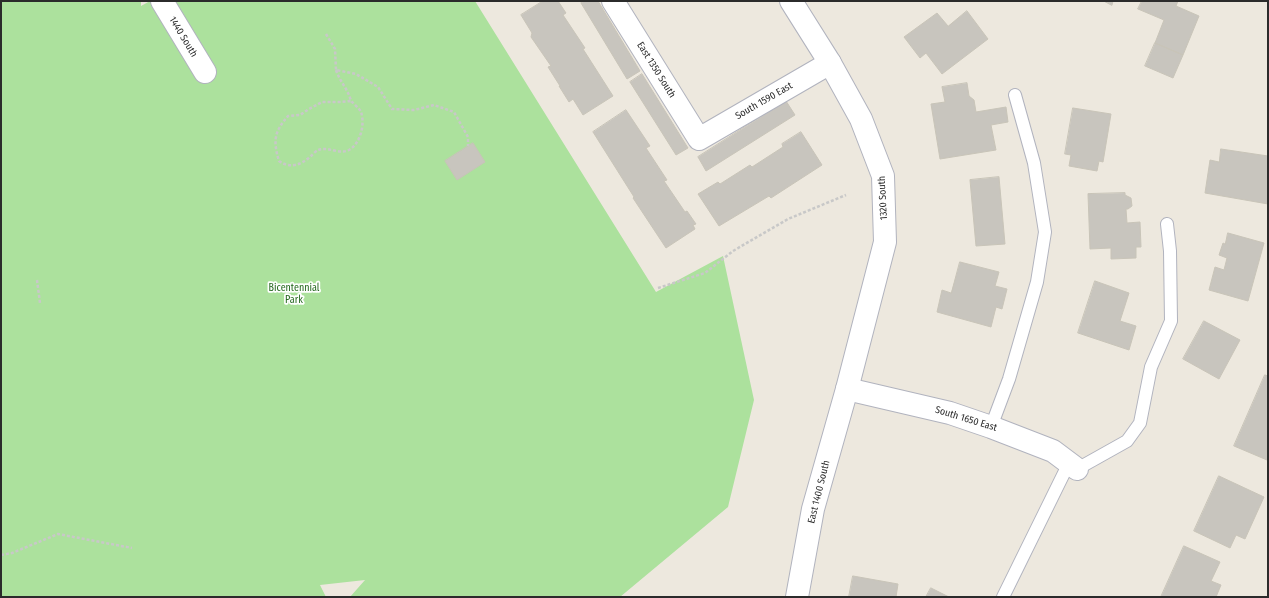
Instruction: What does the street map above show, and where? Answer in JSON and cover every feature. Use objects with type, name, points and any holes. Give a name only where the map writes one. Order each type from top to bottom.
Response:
[{"type":"street","name":"1440 South","points":[[162,1],[205,72]]},
{"type":"street","name":"East 1350 South","points":[[613,1],[699,139]]},
{"type":"street","name":"1320 South","points":[[791,1],[830,62],[861,119],[883,176],[885,242],[847,389]]},
{"type":"street","name":"South 1590 East","points":[[699,139],[830,62]]},
{"type":"street","name":"South 1650 East","points":[[847,389],[950,413],[1053,451],[1073,466]]},
{"type":"street","name":"East 1400 South","points":[[797,597],[813,509],[847,389]]},
{"type":"lane","points":[[991,427],[1009,379],[1037,282],[1045,232],[1034,163],[1015,95]]},
{"type":"lane","points":[[1002,597],[1073,466],[1127,441],[1140,423],[1151,367],[1171,321],[1170,251],[1167,224]]},
{"type":"path","points":[[326,34],[335,49],[336,70],[339,78],[348,91],[351,101],[360,110],[363,121],[362,132],[358,142],[348,150],[336,152],[326,149],[318,150],[310,158],[297,166],[284,165],[279,161],[274,146],[276,134],[280,125],[288,116],[300,115],[322,102],[351,101]]},
{"type":"path","points":[[336,70],[356,74],[378,87],[392,109],[414,110],[434,105],[454,112],[468,137],[468,146]]},
{"type":"path","points":[[658,288],[705,273],[733,252],[788,218],[846,195]]},
{"type":"path","points":[[37,280],[40,303]]},
{"type":"path","points":[[1,555],[12,553],[58,534],[132,548]]},
{"type":"green space","name":"Bicentennial Park","points":[[1,1],[141,1],[141,6],[150,1],[475,1],[656,292],[723,256],[754,400],[728,507],[620,597],[350,597],[365,580],[320,585],[326,597],[1,597]]},
{"type":"building","points":[[543,1],[558,1],[566,13],[563,15],[585,48],[583,49],[613,96],[583,115],[573,99],[569,102],[559,86],[548,67],[551,66],[531,37],[532,33],[521,15]]},
{"type":"building","points":[[585,1],[598,1],[640,71],[627,79],[581,3]]},
{"type":"building","points":[[1104,1],[1113,1],[1112,5]]},
{"type":"building","points":[[1142,1],[1178,1],[1176,6],[1199,16],[1183,55],[1155,43],[1164,20],[1138,9]]},
{"type":"building","points":[[967,11],[988,39],[942,74],[926,53],[920,58],[904,37],[937,13],[948,26]]},
{"type":"building","points":[[1155,43],[1183,55],[1173,78],[1145,66]]},
{"type":"building","points":[[642,74],[688,148],[676,155],[630,82]]},
{"type":"building","points":[[967,83],[969,96],[974,100],[976,112],[1006,107],[1008,122],[991,125],[996,150],[940,159],[931,104],[945,102],[942,87]]},
{"type":"building","points":[[786,101],[795,115],[706,171],[698,157]]},
{"type":"building","points":[[1073,108],[1111,114],[1103,162],[1099,161],[1097,171],[1069,166],[1071,155],[1065,154]]},
{"type":"building","points":[[626,110],[650,146],[646,148],[667,180],[664,181],[685,212],[687,211],[696,224],[693,225],[695,229],[666,248],[633,198],[634,197],[593,132]]},
{"type":"building","points":[[801,132],[822,165],[771,198],[769,196],[719,226],[698,194],[718,182],[720,184],[750,165],[752,167],[783,147],[782,144]]},
{"type":"building","points":[[473,143],[485,162],[457,180],[445,161]]},
{"type":"building","points":[[1221,149],[1268,156],[1268,204],[1205,193],[1210,160],[1219,162]]},
{"type":"building","points":[[999,177],[1005,244],[976,246],[970,180]]},
{"type":"building","points":[[1125,193],[1125,195],[1131,198],[1132,206],[1126,209],[1127,223],[1140,222],[1141,247],[1136,247],[1136,258],[1111,259],[1111,248],[1090,249],[1088,194]]},
{"type":"building","points":[[1228,233],[1264,243],[1248,301],[1209,290],[1215,267],[1224,270],[1227,258],[1219,255],[1223,243],[1225,244]]},
{"type":"building","points":[[960,262],[999,272],[995,286],[1007,289],[1002,309],[996,307],[991,327],[937,312],[942,290],[951,293]]},
{"type":"building","points":[[1095,281],[1129,293],[1120,321],[1136,326],[1129,350],[1078,333]]},
{"type":"building","points":[[1204,321],[1240,340],[1219,379],[1183,359]]},
{"type":"building","points":[[1265,375],[1268,376],[1267,460],[1234,446]]},
{"type":"building","points":[[1219,476],[1264,497],[1245,539],[1236,535],[1230,548],[1194,531]]},
{"type":"building","points":[[1184,546],[1220,562],[1211,581],[1221,585],[1216,597],[1161,597]]},
{"type":"building","points":[[853,576],[898,584],[896,597],[849,597]]},
{"type":"building","points":[[931,588],[949,597],[926,597]]}]
